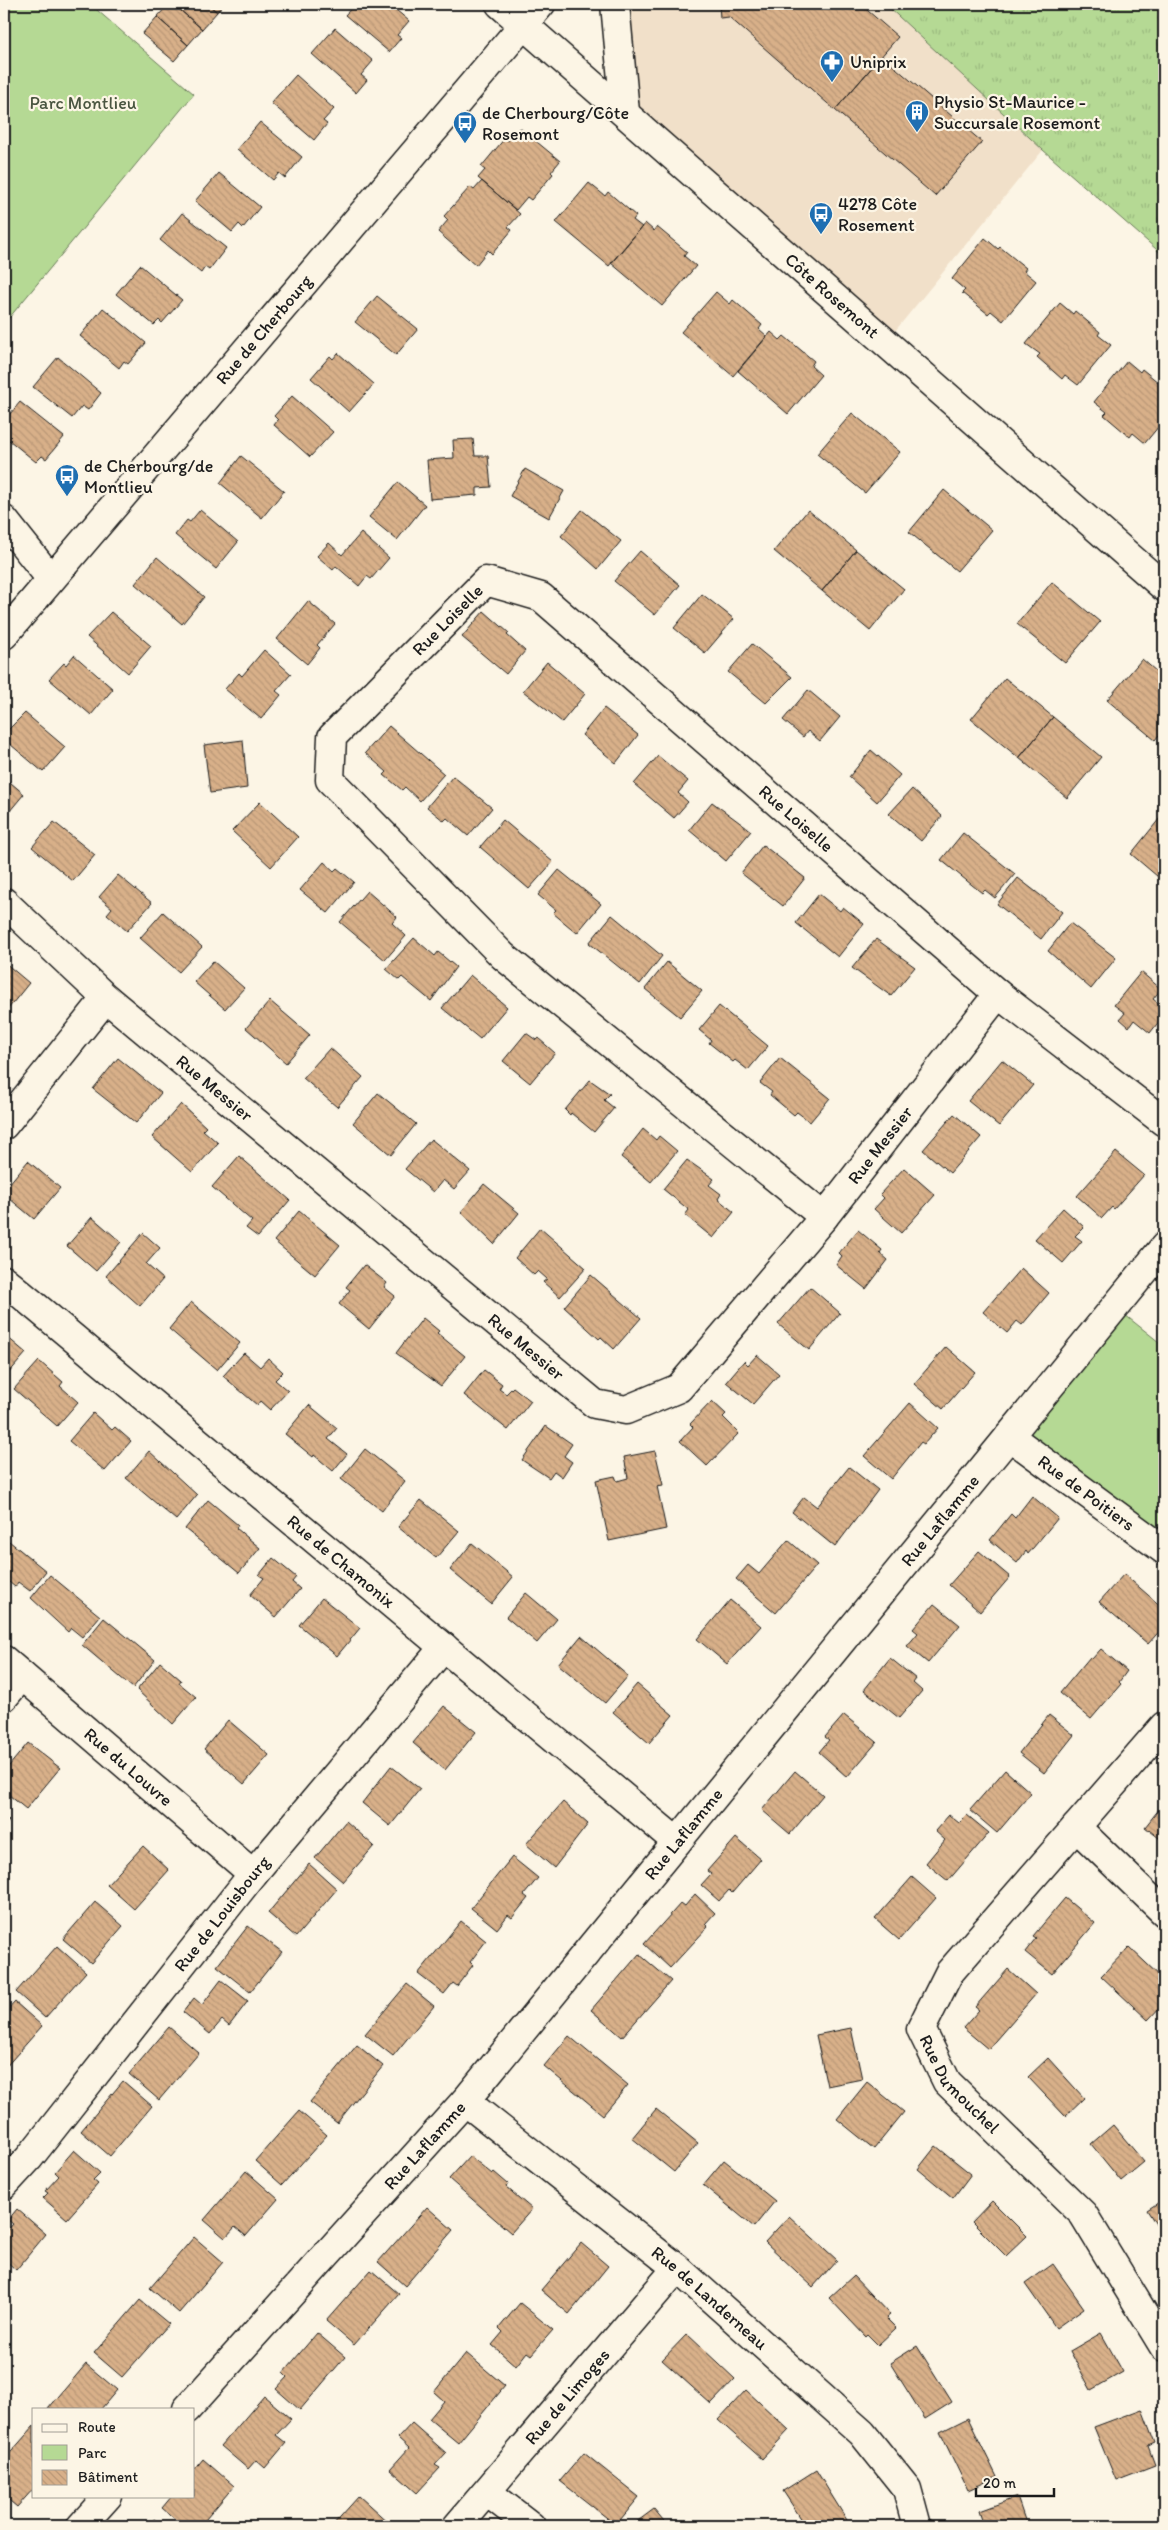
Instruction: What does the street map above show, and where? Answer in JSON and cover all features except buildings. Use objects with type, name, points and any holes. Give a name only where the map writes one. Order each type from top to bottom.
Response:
[{"type":"street","name":"Côte Rosemont","points":[[500,4],[1164,587]]},
{"type":"street","name":"Rue de Cherbourg","points":[[4,635],[541,4]]},
{"type":"street","points":[[615,4],[625,112]]},
{"type":"street","points":[[4,520],[52,579]]},
{"type":"street","name":"Rue Loiselle","points":[[824,1217],[503,956],[330,780],[332,737],[486,581],[541,597],[998,994],[1164,1122]]},
{"type":"street","name":"Rue Messier","points":[[4,902],[106,998],[595,1404],[626,1410],[679,1388],[824,1217],[998,994]]},
{"type":"street","points":[[4,1125],[106,998]]},
{"type":"street","name":"Rue Laflamme","points":[[188,2408],[465,2101],[1164,1246]]},
{"type":"street","name":"Rue de Chamonix","points":[[4,1280],[678,1842]]},
{"type":"street","name":"Rue de Poitiers","points":[[1009,1436],[1164,1550]]},
{"type":"street","name":"Rue de Louisbourg","points":[[4,2185],[29,2158],[253,1874],[444,1647]]},
{"type":"street","points":[[4,1697],[13,1668]]},
{"type":"street","name":"Rue du Louvre","points":[[13,1668],[253,1874]]},
{"type":"street","name":"Rue Dumouchel","points":[[1164,1726],[949,1973],[921,2029],[947,2082],[1083,2214],[1164,2347]]},
{"type":"street","points":[[1076,1826],[1164,1912]]},
{"type":"street","name":"Rue de Landerneau","points":[[465,2101],[677,2268],[862,2434],[907,2489],[917,2526]]},
{"type":"street","name":"Rue de Limoges","points":[[457,2526],[677,2268]]},
{"type":"street","points":[[487,2492],[530,2526]]},
{"type":"street","points":[[81,2526],[106,2498]]},
{"type":"shaded area","points":[[615,4],[885,4],[1043,150],[886,342],[625,112]]},
{"type":"green space","name":"Parc Montlieu","points":[[4,4],[90,4],[194,94],[4,324]]},
{"type":"green space","points":[[885,4],[1164,4],[1164,256],[1043,150]]},
{"type":"green space","points":[[1115,1307],[1164,1346],[1164,1550],[1009,1436]]},
{"type":"place","name":"Uniprix","points":[[832,83]]},
{"type":"place","name":"Physio St-Maurice - Succursale Rosemont","points":[[917,133]]},
{"type":"place","name":"de Cherbourg/Côte Rosemont","points":[[465,144]]},
{"type":"place","name":"4278 Côte Rosement","points":[[821,235]]},
{"type":"place","name":"de Cherbourg/de Montlieu","points":[[67,497]]}]
